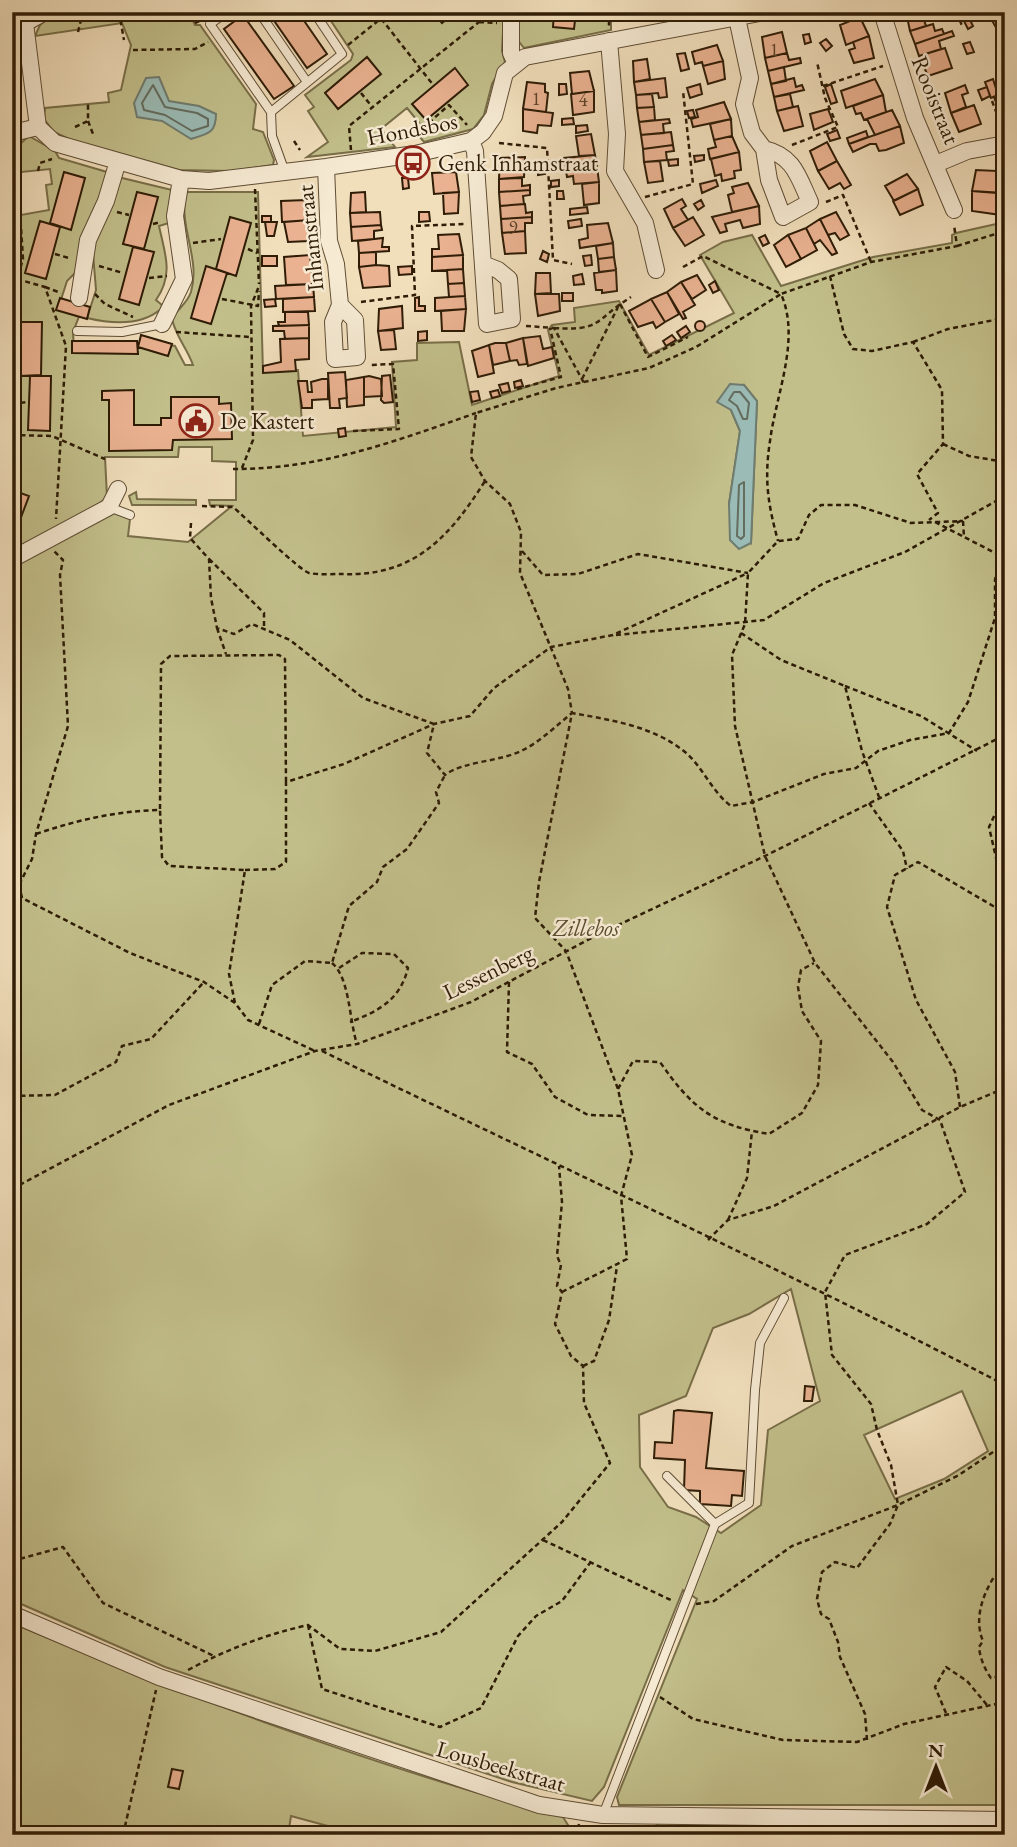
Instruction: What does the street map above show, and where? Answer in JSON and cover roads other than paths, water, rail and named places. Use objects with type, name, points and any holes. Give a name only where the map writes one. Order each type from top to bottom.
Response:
[{"type":"street","points":[[12,137],[17,132],[38,127],[19,18],[45,12]]},
{"type":"street","points":[[508,18],[510,52],[515,62],[609,37],[692,20],[737,18],[765,12]]},
{"type":"street","name":"Rooistraat","points":[[882,12],[915,118],[954,212]]},
{"type":"street","points":[[737,18],[750,78],[744,104],[751,133],[764,149]]},
{"type":"street","points":[[609,37],[617,134],[615,171],[645,223],[656,270]]},
{"type":"street","name":"Hondsbos","points":[[38,127],[55,143],[181,179],[209,181],[285,173],[415,154],[469,133],[484,132],[494,116],[500,84],[515,62]]},
{"type":"street","points":[[469,133],[483,264]]},
{"type":"street","name":"Rooistraat","points":[[936,164],[967,151],[1005,144]]},
{"type":"street","points":[[87,296],[88,240],[106,201],[118,161]]},
{"type":"street","name":"Inhamstraat","points":[[326,167],[329,241],[336,264],[340,305]]},
{"type":"street","points":[[169,328],[184,279],[175,216],[181,179]]},
{"type":"street","points":[[12,559],[109,507],[118,489]]},
{"type":"street","name":"Lousbeekstraat","points":[[12,1614],[159,1676],[539,1805],[603,1815],[1005,1820]]},
{"type":"lane","points":[[227,12],[210,24],[271,112],[270,124],[285,173]]},
{"type":"lane","points":[[259,12],[307,82]]},
{"type":"lane","points":[[271,112],[342,54],[314,12]]},
{"type":"lane","points":[[260,125],[270,124]]},
{"type":"lane","points":[[77,331],[122,332],[169,328]]},
{"type":"lane","points":[[109,507],[130,515]]},
{"type":"lane","points":[[603,1815],[715,1524],[749,1503],[760,1343],[784,1298]]},
{"type":"lane","points":[[667,1476],[715,1524]]},
{"type":"water","points":[[159,77],[169,101],[199,106],[216,114],[210,132],[191,139],[162,121],[137,117],[134,103],[146,78]]},
{"type":"water","points":[[730,384],[744,385],[757,401],[751,543],[739,549],[730,540],[729,504],[740,431],[731,410],[717,402]]},
{"type":"place","name":"Genk Inhamstraat","points":[[413,163]]},
{"type":"place","name":"De Kastert","points":[[196,421]]},
{"type":"park label","name":"Zillebos","points":[[586,928]]}]
